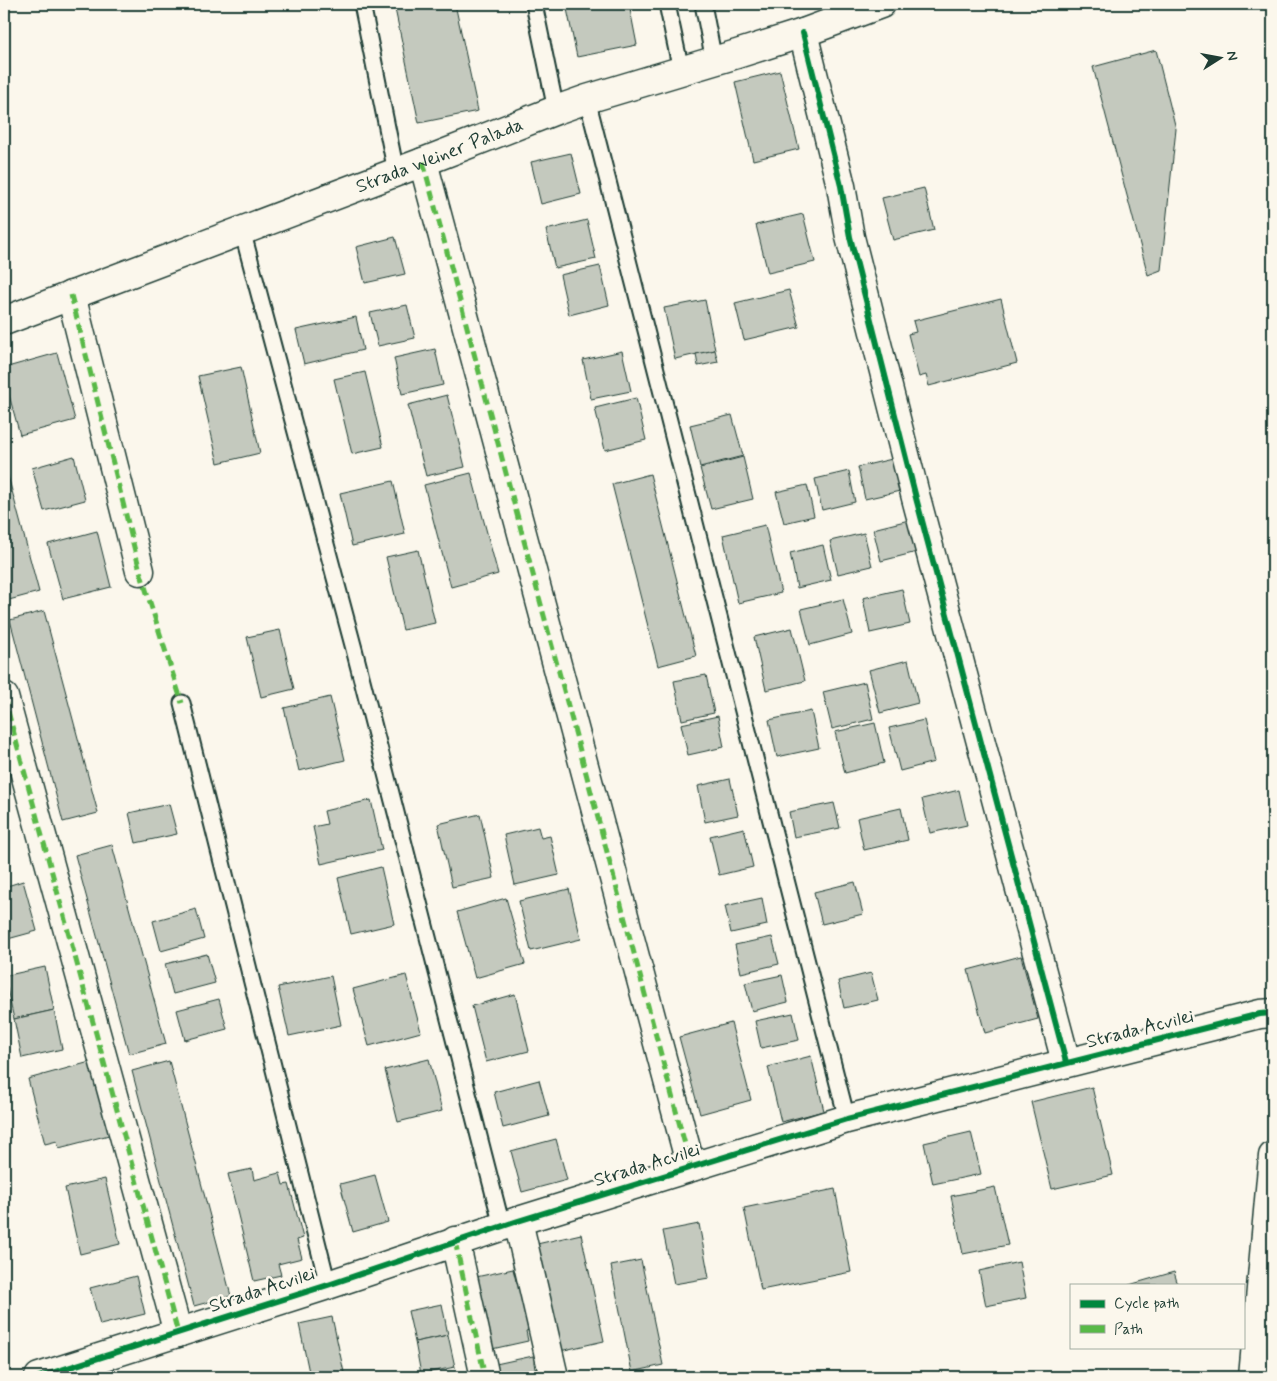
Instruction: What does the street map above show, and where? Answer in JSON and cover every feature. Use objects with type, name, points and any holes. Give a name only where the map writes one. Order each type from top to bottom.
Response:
[{"type":"street","name":"Strada Weiner Palada","points":[[4,321],[556,110],[803,33],[862,7]]},
{"type":"street","points":[[803,33],[842,186],[850,237],[916,498],[1066,1062]]},
{"type":"street","points":[[423,162],[691,1167]]},
{"type":"street","points":[[71,295],[140,571]]},
{"type":"street","points":[[4,697],[178,1333]]},
{"type":"street","name":"Strada Acvilei","points":[[39,1377],[455,1241],[847,1118],[1260,1014],[1273,1013]]},
{"type":"street","points":[[1253,1377],[1273,1156]]},
{"type":"street","points":[[510,1224],[554,1377]]},
{"type":"street","points":[[455,1241],[485,1377]]},
{"type":"lane","points":[[362,4],[396,172]]},
{"type":"lane","points":[[534,4],[556,110]]},
{"type":"lane","points":[[667,4],[681,70]]},
{"type":"lane","points":[[702,4],[714,61]]},
{"type":"lane","points":[[587,99],[847,1118]]},
{"type":"lane","points":[[242,230],[510,1224]]},
{"type":"lane","points":[[182,703],[328,1284]]},
{"type":"building","points":[[394,4],[455,4],[478,111],[419,123]]},
{"type":"building","points":[[566,4],[629,4],[637,45],[577,57]]},
{"type":"building","points":[[1156,50],[1176,129],[1161,270],[1148,275],[1093,67]]},
{"type":"building","points":[[780,71],[799,149],[753,160],[735,82]]},
{"type":"building","points":[[571,153],[581,194],[541,204],[531,162]]},
{"type":"building","points":[[924,188],[934,230],[893,240],[882,198]]},
{"type":"building","points":[[803,214],[815,262],[768,273],[756,225]]},
{"type":"building","points":[[587,220],[596,259],[555,268],[546,230]]},
{"type":"building","points":[[395,237],[405,274],[365,283],[356,247]]},
{"type":"building","points":[[600,266],[609,305],[569,315],[560,275]]},
{"type":"building","points":[[789,290],[799,327],[744,340],[735,303]]},
{"type":"building","points":[[1001,299],[1017,363],[929,386],[926,375],[919,377],[908,334],[916,332],[913,321]]},
{"type":"building","points":[[705,300],[715,350],[675,359],[664,308]]},
{"type":"building","points":[[407,305],[415,338],[378,346],[370,313]]},
{"type":"building","points":[[356,317],[363,350],[304,364],[296,330]]},
{"type":"building","points":[[435,349],[443,385],[402,394],[394,358]]},
{"type":"building","points":[[715,350],[718,362],[698,366],[696,354]]},
{"type":"building","points":[[622,351],[631,391],[591,399],[583,360]]},
{"type":"building","points":[[57,353],[75,420],[20,435],[4,377],[4,368]]},
{"type":"building","points":[[241,367],[260,453],[218,463],[198,376]]},
{"type":"building","points":[[365,372],[383,447],[352,454],[334,379]]},
{"type":"building","points":[[447,395],[465,467],[426,476],[408,405]]},
{"type":"building","points":[[636,398],[646,440],[605,450],[595,408]]},
{"type":"building","points":[[732,415],[743,456],[700,467],[690,425]]},
{"type":"building","points":[[74,456],[85,500],[44,511],[32,468]]},
{"type":"building","points":[[743,457],[753,499],[711,509],[700,468]]},
{"type":"building","points":[[892,459],[900,491],[865,499],[858,467]]},
{"type":"building","points":[[4,461],[39,592],[5,601],[4,598]]},
{"type":"building","points":[[849,471],[855,502],[822,510],[815,479]]},
{"type":"building","points":[[471,473],[498,574],[451,587],[424,485]]},
{"type":"building","points":[[650,474],[696,656],[658,666],[612,484]]},
{"type":"building","points":[[393,481],[405,534],[352,546],[340,493]]},
{"type":"building","points":[[807,485],[814,516],[784,523],[776,492]]},
{"type":"building","points":[[909,520],[917,552],[881,561],[873,529]]},
{"type":"building","points":[[765,525],[781,593],[738,603],[723,535]]},
{"type":"building","points":[[97,531],[111,587],[63,599],[48,544]]},
{"type":"building","points":[[864,533],[872,566],[838,574],[830,541]]},
{"type":"building","points":[[823,545],[831,580],[797,588],[790,553]]},
{"type":"building","points":[[418,550],[435,623],[403,630],[386,557]]},
{"type":"building","points":[[902,589],[910,624],[870,633],[863,598]]},
{"type":"building","points":[[843,599],[852,634],[810,645],[801,609]]},
{"type":"building","points":[[44,611],[98,813],[63,822],[10,620]]},
{"type":"building","points":[[792,628],[805,681],[766,690],[754,637]]},
{"type":"building","points":[[280,630],[294,689],[261,697],[247,637]]},
{"type":"building","points":[[908,660],[918,703],[880,713],[869,670]]},
{"type":"building","points":[[706,675],[714,713],[682,720],[674,681]]},
{"type":"building","points":[[865,682],[873,719],[832,729],[823,692]]},
{"type":"building","points":[[330,697],[345,760],[299,771],[284,708]]},
{"type":"building","points":[[811,711],[819,748],[777,757],[769,720]]},
{"type":"building","points":[[718,716],[724,747],[688,755],[681,724]]},
{"type":"building","points":[[924,720],[934,762],[900,771],[889,728]]},
{"type":"building","points":[[875,723],[884,763],[845,773],[835,732]]},
{"type":"building","points":[[730,779],[738,815],[705,822],[698,786]]},
{"type":"building","points":[[959,790],[967,825],[930,833],[922,799]]},
{"type":"building","points":[[371,800],[382,850],[321,864],[313,827],[327,824],[324,811]]},
{"type":"building","points":[[834,803],[840,828],[794,837],[789,812]]},
{"type":"building","points":[[169,804],[177,834],[136,843],[129,813]]},
{"type":"building","points":[[901,808],[908,840],[864,850],[857,818]]},
{"type":"building","points":[[480,814],[494,878],[452,887],[438,824]]},
{"type":"building","points":[[538,827],[541,838],[550,836],[559,875],[515,885],[504,835]]},
{"type":"building","points":[[744,828],[753,867],[719,875],[710,836]]},
{"type":"building","points":[[112,845],[166,1044],[129,1054],[75,855]]},
{"type":"building","points":[[381,867],[394,924],[351,934],[338,878]]},
{"type":"building","points":[[23,881],[37,931],[4,940],[4,887]]},
{"type":"building","points":[[855,882],[863,914],[822,924],[814,892]]},
{"type":"building","points":[[569,889],[581,939],[531,951],[519,901]]},
{"type":"building","points":[[506,898],[525,964],[475,978],[457,912]]},
{"type":"building","points":[[762,898],[767,925],[731,933],[725,906]]},
{"type":"building","points":[[196,909],[204,939],[161,951],[153,921]]},
{"type":"building","points":[[772,937],[779,964],[741,973],[735,945]]},
{"type":"building","points":[[207,954],[215,983],[173,994],[165,964]]},
{"type":"building","points":[[1021,956],[1038,1019],[985,1033],[968,970]]},
{"type":"building","points":[[45,967],[54,1010],[14,1019],[4,976]]},
{"type":"building","points":[[871,973],[878,1000],[844,1008],[838,981]]},
{"type":"building","points":[[406,975],[421,1032],[369,1046],[353,989]]},
{"type":"building","points":[[782,975],[788,1002],[752,1011],[745,983]]},
{"type":"building","points":[[331,976],[341,1025],[289,1036],[278,987]]},
{"type":"building","points":[[515,994],[529,1051],[486,1062],[472,1006]]},
{"type":"building","points":[[219,999],[227,1029],[185,1040],[177,1010]]},
{"type":"building","points":[[54,1010],[62,1049],[22,1058],[14,1019]]},
{"type":"building","points":[[793,1013],[799,1040],[761,1048],[755,1021]]},
{"type":"building","points":[[731,1023],[751,1100],[700,1114],[679,1037]]},
{"type":"building","points":[[811,1056],[824,1111],[781,1122],[768,1067]]},
{"type":"building","points":[[429,1059],[442,1111],[398,1122],[385,1070]]},
{"type":"building","points":[[169,1061],[231,1296],[194,1306],[132,1071]]},
{"type":"building","points":[[90,1062],[109,1135],[59,1148],[57,1141],[45,1144],[28,1079]]},
{"type":"building","points":[[539,1080],[549,1116],[503,1128],[494,1092]]},
{"type":"building","points":[[1092,1087],[1113,1175],[1052,1189],[1031,1102]]},
{"type":"building","points":[[971,1132],[981,1174],[933,1184],[924,1143]]},
{"type":"building","points":[[556,1139],[567,1180],[522,1192],[511,1151]]},
{"type":"building","points":[[252,1169],[254,1180],[280,1173],[283,1185],[289,1184],[303,1238],[297,1240],[302,1258],[278,1264],[281,1275],[254,1281],[228,1174]]},
{"type":"building","points":[[375,1175],[388,1222],[353,1232],[340,1184]]},
{"type":"building","points":[[105,1179],[120,1244],[80,1254],[65,1188]]},
{"type":"building","points":[[995,1187],[1008,1245],[963,1254],[951,1196]]},
{"type":"building","points":[[835,1189],[851,1272],[761,1290],[744,1208]]},
{"type":"building","points":[[699,1224],[709,1278],[674,1284],[663,1231]]},
{"type":"building","points":[[581,1234],[604,1341],[560,1351],[537,1244]]},
{"type":"building","points":[[641,1260],[663,1365],[632,1372],[611,1266]]},
{"type":"building","points":[[1019,1262],[1026,1298],[986,1306],[979,1271]]},
{"type":"building","points":[[513,1269],[516,1281],[522,1280],[532,1329],[526,1331],[528,1341],[492,1349],[476,1277]]},
{"type":"building","points":[[1174,1272],[1178,1284],[1132,1284]]},
{"type":"building","points":[[136,1276],[145,1314],[100,1325],[90,1288]]},
{"type":"building","points":[[442,1304],[448,1335],[415,1342],[408,1311]]},
{"type":"building","points":[[332,1317],[345,1377],[310,1377],[299,1324]]},
{"type":"building","points":[[448,1335],[455,1367],[421,1374],[415,1342]]},
{"type":"building","points":[[533,1356],[535,1369],[541,1367],[544,1377],[499,1377],[496,1364]]},
{"type":"marked path","points":[[423,162],[691,1167]]},
{"type":"marked path","points":[[71,295],[140,571],[182,703]]},
{"type":"marked path","points":[[4,697],[178,1333]]},
{"type":"marked path","points":[[455,1241],[485,1377]]},
{"type":"cycle path","points":[[803,33],[841,186],[850,237],[916,498],[1066,1062]]},
{"type":"cycle path","points":[[39,1377],[328,1285],[518,1221],[847,1119],[1260,1014],[1273,1013]]}]
